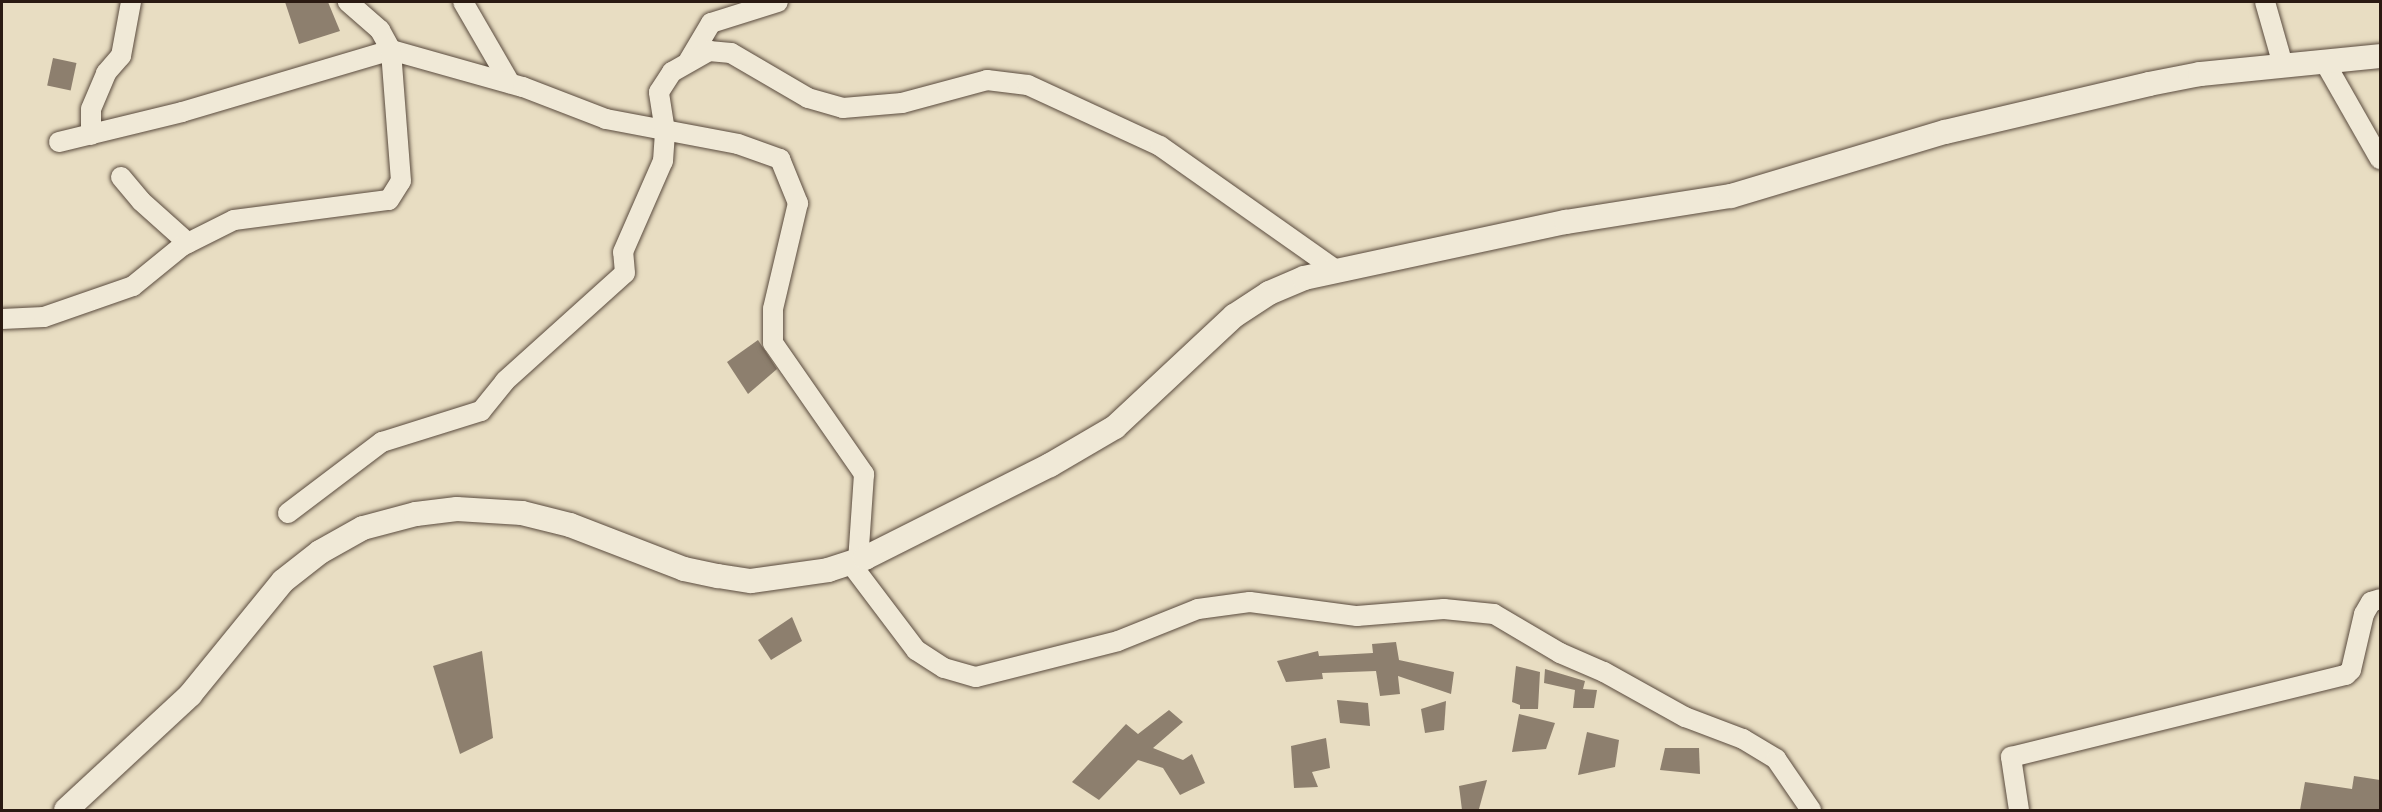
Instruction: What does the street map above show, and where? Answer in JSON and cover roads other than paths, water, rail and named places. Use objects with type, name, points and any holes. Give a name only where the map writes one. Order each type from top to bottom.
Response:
[{"type":"street","points":[[91,135],[91,109],[106,73],[121,56],[131,2]]},
{"type":"street","points":[[2,319],[44,316],[133,286],[188,243],[234,220],[389,200],[401,181],[391,50],[380,30],[348,2]]},
{"type":"street","points":[[464,2],[510,83]]},
{"type":"street","points":[[689,60],[711,23],[778,2]]},
{"type":"street","points":[[2265,2],[2283,65]]},
{"type":"street","points":[[58,142],[182,112],[391,50],[510,83],[606,119],[738,144],[780,159],[798,203],[772,309],[773,343],[864,474],[854,562],[916,650],[944,668],[975,677],[1118,641],[1198,609],[1250,602],[1357,616],[1444,609],[1494,614],[1560,653],[1604,672],[1685,717],[1743,739],[1776,759],[1811,810]]},
{"type":"street","points":[[288,513],[382,442],[481,411],[505,381],[625,273],[623,252],[663,161],[665,131],[659,92],[672,72],[689,60],[709,51],[731,53],[808,98],[843,108],[902,103],[987,80],[1028,85],[1152,142],[1336,270]]},
{"type":"street","points":[[66,810],[190,695],[283,581],[320,552],[363,528],[416,513],[457,509],[522,513],[570,525],[684,569],[750,581],[793,578],[854,562],[1050,465],[1115,427],[1234,316],[1269,293],[1336,270],[1566,222],[1731,196],[2026,113],[2200,74],[2380,56]]},
{"type":"street","points":[[2324,61],[2380,159]]},
{"type":"street","points":[[121,177],[141,201],[188,243]]},
{"type":"street","points":[[2019,810],[2011,757],[2346,675],[2351,670],[2364,614],[2371,602],[2380,599]]}]
